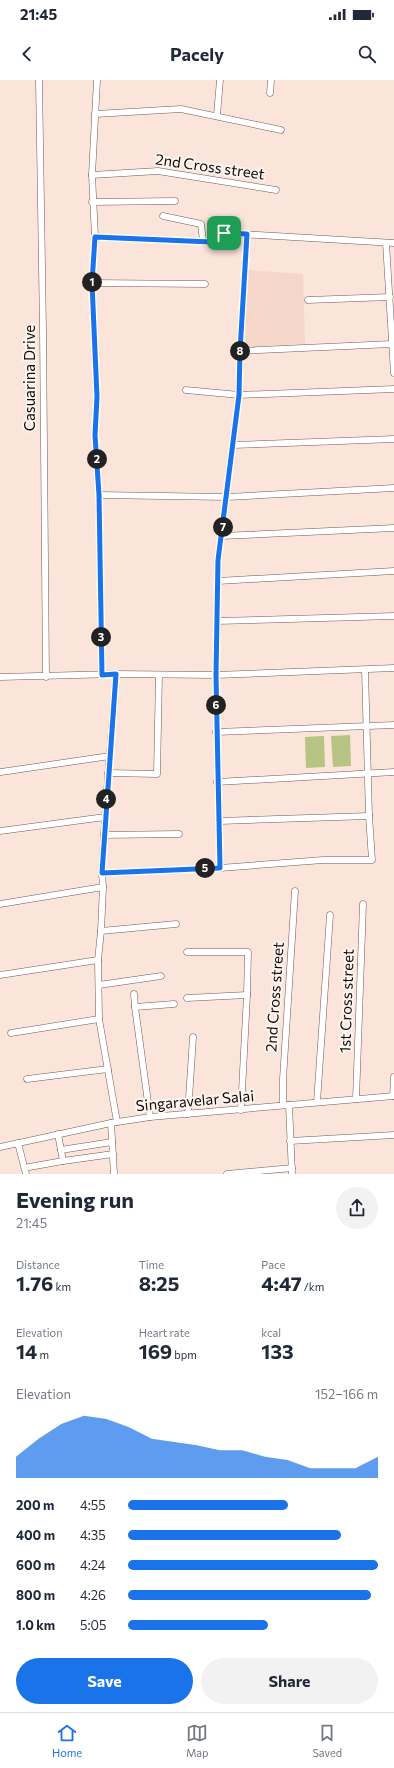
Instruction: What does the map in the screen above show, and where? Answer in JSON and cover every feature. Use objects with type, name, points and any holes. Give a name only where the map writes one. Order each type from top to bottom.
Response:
[{"type":"street","name":"Casuarina Drive","points":[[38,80],[43,330],[46,677]]},
{"type":"street","points":[[97,80],[92,175],[92,202],[95,237],[92,283],[97,397],[95,435],[99,495],[102,675]]},
{"type":"street","points":[[217,115],[220,80]]},
{"type":"street","points":[[270,93],[271,80]]},
{"type":"street","points":[[95,114],[181,109],[217,115],[281,130]]},
{"type":"street","name":"2nd Cross street","points":[[92,175],[158,171],[276,190]]},
{"type":"street","points":[[92,202],[175,201]]},
{"type":"street","points":[[163,216],[201,224],[203,241]]},
{"type":"street","points":[[95,237],[215,241],[221,234],[224,233],[394,243]]},
{"type":"street","points":[[220,868],[220,821],[216,732],[218,560],[239,395],[247,234]]},
{"type":"street","points":[[386,242],[394,373]]},
{"type":"street","points":[[92,283],[205,284]]},
{"type":"street","points":[[308,300],[390,298]]},
{"type":"street","points":[[240,351],[392,344]]},
{"type":"street","points":[[186,390],[239,395],[394,388]]},
{"type":"street","points":[[233,445],[394,439]]},
{"type":"street","points":[[99,495],[227,496],[394,488]]},
{"type":"street","points":[[221,536],[394,528]]},
{"type":"street","points":[[218,581],[394,571]]},
{"type":"street","points":[[217,621],[394,616]]},
{"type":"street","points":[[0,677],[116,674],[159,676],[216,675],[394,668]]},
{"type":"street","points":[[102,873],[220,868],[323,860],[372,860],[369,816],[368,726],[365,670]]},
{"type":"street","points":[[114,1174],[112,1142],[114,1122],[108,1069],[99,1019],[98,960],[101,930],[105,817],[116,674]]},
{"type":"street","points":[[108,773],[157,774],[159,676]]},
{"type":"street","points":[[216,732],[394,725]]},
{"type":"street","points":[[1,772],[110,756]]},
{"type":"street","points":[[218,782],[394,772]]},
{"type":"street","points":[[220,821],[369,816]]},
{"type":"street","points":[[0,831],[105,817]]},
{"type":"street","points":[[104,835],[179,834]]},
{"type":"street","points":[[0,904],[103,887]]},
{"type":"street","name":"2nd Cross street","points":[[292,1171],[283,1079],[295,891]]},
{"type":"street","name":"1st Cross street","points":[[356,1099],[363,904]]},
{"type":"street","points":[[317,1102],[330,915]]},
{"type":"street","points":[[101,930],[176,924]]},
{"type":"street","points":[[187,952],[248,952],[241,1110]]},
{"type":"street","points":[[0,975],[98,960]]},
{"type":"street","points":[[98,985],[161,976]]},
{"type":"street","points":[[134,994],[150,1117]]},
{"type":"street","points":[[187,998],[247,995]]},
{"type":"street","points":[[135,1007],[174,1004]]},
{"type":"street","points":[[11,1033],[99,1019]]},
{"type":"street","points":[[188,1114],[193,1037]]},
{"type":"street","points":[[27,1079],[108,1069]]},
{"type":"street","points":[[394,1078],[394,1096]]},
{"type":"street","name":"Singaravelar Salai","points":[[0,1147],[114,1122],[150,1117],[394,1096]]},
{"type":"street","points":[[58,1134],[63,1161]]},
{"type":"street","points":[[290,1141],[394,1135]]},
{"type":"street","points":[[61,1150],[112,1142]]},
{"type":"street","points":[[18,1143],[26,1174]]},
{"type":"street","points":[[30,1168],[63,1161],[113,1154]]},
{"type":"street","points":[[227,1174],[292,1171]]},
{"type":"shaded area","points":[[248,270],[303,274],[305,344],[245,347]]},
{"type":"green space","points":[[350,735],[351,766],[333,767],[331,736]]},
{"type":"green space","points":[[324,736],[325,767],[306,768],[305,737]]},
{"type":"route","points":[[224,233],[247,234],[239,395],[218,560],[216,732],[220,821],[220,868],[102,873],[116,674],[102,675],[99,495],[95,435],[97,397],[92,283],[95,237],[211,242],[215,241],[221,234],[224,233]]}]
